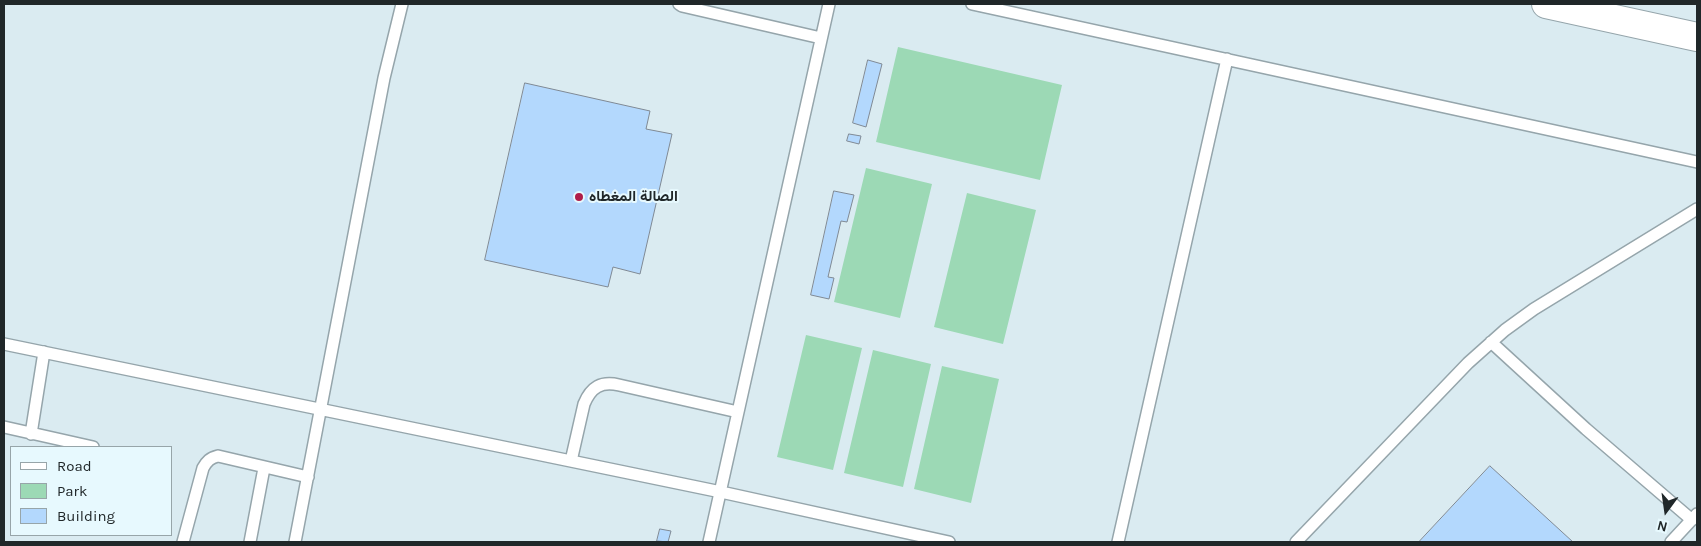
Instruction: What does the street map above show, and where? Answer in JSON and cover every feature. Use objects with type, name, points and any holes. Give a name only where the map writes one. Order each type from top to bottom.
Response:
[{"type":"street","points":[[1546,4],[1697,37]]},
{"type":"lane","points":[[295,542],[382,86],[402,4]]},
{"type":"lane","points":[[679,4],[821,38]]},
{"type":"lane","points":[[709,542],[829,4]]},
{"type":"lane","points":[[972,4],[1697,162]]},
{"type":"lane","points":[[1118,542],[1227,60]]},
{"type":"lane","points":[[1296,542],[1491,342],[1534,309],[1697,209]]},
{"type":"lane","points":[[1491,342],[1586,428],[1694,517],[1671,542]]},
{"type":"lane","points":[[4,344],[721,492],[949,542]]},
{"type":"lane","points":[[32,434],[44,352]]},
{"type":"lane","points":[[571,461],[584,404],[594,388],[602,384],[610,383],[738,412]]},
{"type":"lane","points":[[4,427],[88,446]]},
{"type":"lane","points":[[183,542],[206,462],[218,456],[308,477]]},
{"type":"lane","points":[[250,542],[264,468]]},
{"type":"green space","points":[[898,47],[1062,85],[1040,180],[876,142]]},
{"type":"green space","points":[[866,168],[932,184],[900,318],[834,302]]},
{"type":"green space","points":[[967,193],[1036,210],[1003,344],[934,327]]},
{"type":"green space","points":[[806,335],[862,348],[833,470],[777,457]]},
{"type":"green space","points":[[873,350],[931,364],[903,487],[844,473]]},
{"type":"green space","points":[[942,366],[999,379],[971,503],[914,489]]},
{"type":"building","points":[[868,60],[882,64],[866,127],[853,123]]},
{"type":"building","name":"الصالة المغطاه","points":[[525,83],[650,111],[646,129],[672,134],[640,274],[613,267],[608,287],[485,260]]},
{"type":"building","points":[[849,134],[861,136],[859,144],[847,141]]},
{"type":"building","points":[[834,191],[854,195],[847,222],[841,221],[828,277],[834,278],[829,299],[811,295]]},
{"type":"building","points":[[1490,466],[1573,542],[1419,542]]},
{"type":"building","points":[[660,529],[671,531],[668,542],[657,541]]},
{"type":"place","name":"الصالة المغطاه","points":[[579,197]]}]
